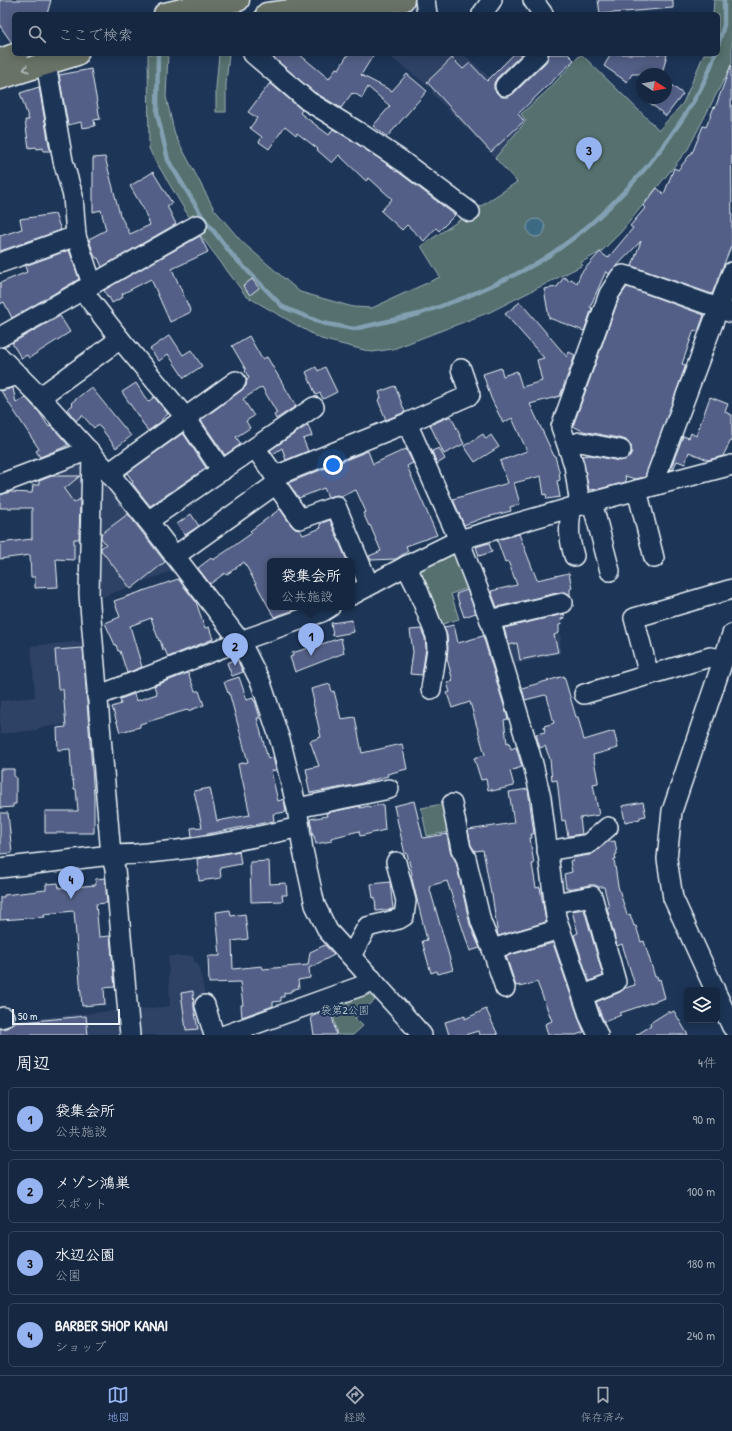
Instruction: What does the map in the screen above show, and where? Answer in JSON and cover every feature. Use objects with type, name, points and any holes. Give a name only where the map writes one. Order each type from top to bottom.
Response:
[{"type":"highway","points":[[174,12],[199,6],[238,0]]},
{"type":"highway","points":[[283,12],[403,0]]},
{"type":"highway","points":[[0,60],[12,56]]},
{"type":"highway","points":[[0,78],[70,56]]},
{"type":"street","points":[[425,0],[427,12]]},
{"type":"street","points":[[483,12],[492,0]]},
{"type":"street","points":[[533,0],[542,12]]},
{"type":"street","points":[[255,56],[308,101],[402,161],[470,212]]},
{"type":"street","points":[[505,86],[536,56]]},
{"type":"street","points":[[46,63],[63,161],[73,196],[76,236],[87,287],[120,339],[186,418],[222,471]]},
{"type":"street","points":[[0,337],[197,225]]},
{"type":"street","points":[[0,263],[76,236]]},
{"type":"street","points":[[656,485],[656,476],[725,310],[732,272]]},
{"type":"street","points":[[610,572],[581,505],[574,465],[562,427],[609,294],[620,277],[623,275],[725,310]]},
{"type":"street","points":[[40,397],[120,339]]},
{"type":"street","points":[[0,356],[40,397],[108,473],[148,521],[240,641],[261,683],[281,743],[297,808],[316,905],[328,931],[422,1035]]},
{"type":"street","points":[[175,556],[276,480],[470,395],[461,369]]},
{"type":"street","points":[[0,380],[19,375]]},
{"type":"street","points":[[108,473],[236,381]]},
{"type":"street","points":[[148,521],[314,407]]},
{"type":"street","points":[[407,423],[459,540],[490,620],[533,764],[541,798],[556,917],[584,995],[590,1018],[598,1035]]},
{"type":"street","points":[[568,446],[580,442],[621,450]]},
{"type":"street","points":[[254,448],[300,519],[336,506],[369,585]]},
{"type":"street","points":[[0,484],[90,452]]},
{"type":"street","points":[[90,452],[89,594],[111,855],[115,869],[130,1035]]},
{"type":"street","points":[[355,593],[459,540],[581,505],[732,465]]},
{"type":"street","points":[[637,490],[654,558]]},
{"type":"street","points":[[574,556],[569,539],[569,528],[581,505]]},
{"type":"street","points":[[406,566],[418,590],[436,636],[437,649],[431,689]]},
{"type":"street","points":[[649,675],[634,618],[732,589]]},
{"type":"street","points":[[490,620],[563,603]]},
{"type":"street","points":[[97,696],[325,610]]},
{"type":"street","points":[[714,987],[673,898],[667,858],[672,811],[732,634]]},
{"type":"street","points":[[584,694],[710,657],[723,660]]},
{"type":"street","points":[[297,808],[389,789]]},
{"type":"street","points":[[452,804],[461,849],[466,858],[480,922],[492,949],[505,988]]},
{"type":"street","points":[[0,868],[111,855],[186,850],[233,842],[300,827]]},
{"type":"street","points":[[547,851],[588,844],[608,827]]},
{"type":"street","points":[[351,956],[367,927],[399,919],[404,916],[406,901],[396,862]]},
{"type":"street","points":[[554,903],[592,896],[616,982],[584,995]]},
{"type":"street","points":[[492,949],[560,929]]},
{"type":"street","points":[[225,1035],[364,985],[372,979]]},
{"type":"street","points":[[720,1001],[732,1027]]},
{"type":"street","points":[[205,1006],[214,1035]]},
{"type":"shaded area","points":[[389,56],[465,56],[501,87],[526,121],[495,158],[432,93],[432,89]]},
{"type":"shaded area","points":[[532,219],[540,219],[545,224],[543,235],[540,237],[532,237],[527,232],[527,224]]},
{"type":"shaded area","points":[[82,459],[80,560],[30,560],[31,484],[37,484],[38,474]]},
{"type":"shaded area","points":[[107,481],[177,569],[100,598],[101,483]]},
{"type":"shaded area","points":[[561,634],[561,653],[508,666],[502,647]]},
{"type":"shaded area","points":[[84,641],[90,721],[38,728],[37,730],[0,734],[0,701],[35,697],[31,646]]},
{"type":"shaded area","points":[[168,956],[193,956],[195,963],[198,963],[207,1003],[209,1035],[137,1035],[135,1010],[170,1006]]},
{"type":"shaded area","points":[[123,1010],[125,1035],[7,1035],[5,1021]]},
{"type":"green space","points":[[714,0],[732,0],[732,64],[688,149],[621,232],[602,251],[580,263],[583,265],[490,312],[393,349],[372,352],[321,339],[246,296],[198,232],[149,148],[148,56],[168,56],[166,97],[175,135],[214,209],[242,242],[300,292],[353,307],[372,308],[440,277],[421,246],[517,182],[495,158],[526,121],[521,114],[548,90],[579,56],[583,56],[659,130],[683,103],[703,56],[720,56],[720,12],[713,12]]},
{"type":"green space","points":[[219,56],[229,56],[226,84],[226,112],[216,112],[216,88]]},
{"type":"green space","points":[[454,548],[470,587],[451,594],[459,619],[436,626],[413,566]]},
{"type":"green space","points":[[448,803],[454,831],[427,836],[421,808]]},
{"type":"green space","name":"袋第2公園","points":[[373,990],[369,994],[375,1000],[355,1018],[363,1026],[353,1035],[337,1035],[331,1001]]},
{"type":"building","points":[[0,0],[51,0],[48,12],[12,12],[12,43],[0,26]]},
{"type":"building","points":[[598,0],[673,0],[673,8],[624,12],[600,12]]},
{"type":"building","points":[[276,56],[301,56],[329,79],[336,68],[339,69],[347,56],[373,56],[361,75],[392,91],[407,74],[427,91],[387,137],[373,126],[390,106],[368,87],[362,98],[352,93],[341,108],[314,92],[274,58]]},
{"type":"building","points":[[512,56],[520,56],[497,78],[494,83],[494,89],[497,93],[502,97],[508,97],[546,62],[548,56],[570,56],[574,60],[518,114],[524,121],[491,152],[427,82],[452,58],[463,69],[470,63],[487,81]]},
{"type":"building","points":[[610,56],[666,56],[664,68],[636,68],[636,74],[632,74],[627,82],[604,66]]},
{"type":"building","points":[[731,65],[732,244],[712,294],[632,266],[641,241],[609,274],[606,271],[590,307],[592,308],[584,331],[549,318],[544,289],[557,287],[564,277],[569,281],[571,279],[577,283],[581,273],[600,252],[608,258],[633,228],[630,226],[645,208],[643,206],[657,188],[664,194],[674,168],[678,170],[693,151],[703,126],[706,127],[714,107],[715,108]]},
{"type":"building","points":[[91,69],[100,119],[94,120],[95,126],[82,128],[81,122],[68,125],[59,75]]},
{"type":"building","points":[[270,83],[302,110],[300,113],[329,135],[333,129],[351,140],[389,165],[396,172],[397,171],[455,215],[439,231],[436,228],[424,241],[407,225],[402,230],[381,211],[392,199],[369,178],[366,181],[339,155],[332,163],[317,150],[318,149],[285,126],[269,149],[259,142],[262,137],[250,128],[257,118],[248,112]]},
{"type":"building","points":[[672,86],[683,94],[666,116],[651,104],[672,104]]},
{"type":"building","points":[[39,87],[50,151],[43,151],[43,148],[37,149],[36,147],[29,148],[25,120],[29,120],[20,93]]},
{"type":"building","points":[[105,157],[120,215],[130,234],[150,225],[144,210],[130,186],[153,172],[172,203],[167,206],[176,224],[102,267],[98,258],[94,255],[89,239],[106,230],[101,210],[93,212],[93,158]]},
{"type":"building","points":[[55,214],[61,230],[0,251],[0,236],[22,229],[20,219]]},
{"type":"building","points":[[200,236],[208,252],[172,269],[191,312],[170,322],[151,279],[122,294],[123,297],[112,303],[109,297],[108,298],[104,290]]},
{"type":"building","points":[[69,250],[79,279],[12,318],[4,302],[0,304],[0,283],[27,272],[25,266]]},
{"type":"building","points":[[252,279],[259,288],[250,295],[243,286]]},
{"type":"building","points":[[627,287],[704,315],[698,332],[694,330],[682,364],[686,365],[645,477],[635,479],[625,476],[626,482],[589,490],[582,456],[590,455],[619,461],[630,457],[632,452],[628,441],[583,431],[573,426],[619,298]]},
{"type":"building","points":[[520,302],[567,357],[569,352],[575,355],[560,396],[530,404],[555,456],[559,471],[560,480],[557,481],[560,497],[547,499],[546,494],[544,495],[541,476],[514,483],[520,504],[510,507],[511,511],[483,518],[464,525],[453,499],[508,483],[500,461],[527,451],[512,418],[503,423],[491,398],[483,374],[501,368],[503,376],[517,371],[522,387],[542,381],[537,360],[544,358],[505,314]]},
{"type":"building","points":[[60,316],[70,332],[29,358],[27,355],[21,358],[12,343]]},
{"type":"building","points":[[170,335],[183,355],[191,350],[202,366],[184,378],[168,354],[159,361],[150,349]]},
{"type":"building","points":[[249,336],[262,359],[267,357],[296,406],[276,419],[274,415],[277,413],[262,387],[243,399],[254,416],[246,421],[250,428],[236,437],[241,444],[225,455],[201,420],[246,386],[249,378],[232,346]]},
{"type":"building","points":[[316,367],[318,371],[325,367],[337,392],[323,399],[320,393],[316,395],[306,372]]},
{"type":"building","points":[[136,383],[148,402],[154,397],[168,414],[162,419],[162,421],[148,431],[122,392]]},
{"type":"building","points":[[395,386],[405,412],[386,420],[378,400],[381,398],[379,392]]},
{"type":"building","points":[[91,387],[131,436],[116,448],[101,428],[97,425],[94,428],[82,415],[76,421],[67,409],[73,405],[71,403]]},
{"type":"building","points":[[13,388],[16,403],[25,397],[39,412],[49,427],[51,425],[68,445],[40,457],[36,451],[39,449],[1,391]]},
{"type":"building","points":[[710,397],[728,404],[725,412],[732,415],[732,438],[723,456],[708,460],[689,452],[685,464],[677,461],[673,469],[670,470],[683,436],[689,438],[691,433],[696,436]]},
{"type":"building","points":[[451,416],[464,444],[444,454],[430,425]]},
{"type":"building","points":[[308,425],[312,436],[303,439],[308,451],[286,460],[282,448],[273,454],[270,450]]},
{"type":"building","points":[[183,433],[206,468],[150,506],[132,483],[133,482],[127,473]]},
{"type":"building","points":[[483,434],[486,439],[491,435],[499,447],[475,462],[464,446]]},
{"type":"building","points":[[439,448],[445,459],[437,464],[432,451]]},
{"type":"building","points":[[406,449],[413,463],[407,466],[437,535],[406,546],[408,551],[396,559],[371,560],[369,556],[381,551],[363,513],[366,512],[356,490],[341,496],[337,495],[328,497],[324,488],[299,498],[288,483],[368,451],[373,464]]},
{"type":"building","points":[[52,476],[80,476],[64,489],[74,503],[80,499],[79,539],[74,539],[74,560],[56,559],[58,587],[35,588],[35,577],[31,577],[30,555],[0,559],[0,543],[32,539],[32,508],[0,508],[0,495],[10,492],[32,493],[33,485],[39,485],[39,481]]},
{"type":"building","points":[[280,509],[291,525],[295,529],[300,530],[303,535],[321,528],[320,524],[330,520],[346,558],[267,558],[267,604],[244,562],[210,584],[198,568],[211,558],[213,560],[252,533],[250,531]]},
{"type":"building","points":[[128,514],[165,562],[131,589],[101,550],[101,548],[106,544],[101,538],[101,534]]},
{"type":"building","points":[[191,514],[199,526],[185,535],[177,524]]},
{"type":"building","points":[[519,534],[537,580],[569,573],[572,588],[570,589],[570,595],[566,592],[561,592],[497,607],[491,591],[517,585],[508,561],[505,562],[497,540]]},
{"type":"building","points":[[489,543],[492,552],[479,556],[476,547]]},
{"type":"building","points":[[178,579],[196,602],[205,628],[209,627],[213,639],[168,657],[165,650],[163,650],[160,640],[159,641],[151,618],[130,626],[142,667],[127,673],[120,651],[118,651],[105,623],[120,617],[114,601]]},
{"type":"building","points":[[467,590],[476,613],[464,617],[456,594]]},
{"type":"building","points":[[270,610],[294,610],[274,617]]},
{"type":"building","points":[[564,614],[565,618],[561,619],[562,624],[559,625],[559,633],[554,635],[558,652],[520,660],[517,643],[509,645],[504,628]]},
{"type":"building","points":[[352,620],[354,632],[333,636],[331,623]]},
{"type":"building","points":[[454,625],[458,643],[483,636],[508,719],[504,720],[507,743],[509,742],[511,749],[516,747],[522,767],[510,771],[514,786],[492,791],[492,789],[488,790],[486,779],[481,780],[474,758],[485,755],[470,702],[452,708],[447,693],[450,692],[447,683],[453,681],[447,659],[447,635],[444,627]]},
{"type":"building","points":[[421,629],[425,638],[426,648],[422,675],[410,674],[413,652],[410,630]]},
{"type":"building","points":[[341,638],[344,653],[295,672],[290,657],[293,656],[292,653]]},
{"type":"building","points":[[83,648],[94,796],[94,833],[45,833],[45,811],[78,811],[76,789],[74,789],[72,780],[70,749],[58,750],[57,728],[66,727],[63,689],[58,689],[55,650]]},
{"type":"building","points":[[237,659],[243,672],[232,676],[227,663]]},
{"type":"building","points":[[188,673],[195,691],[199,691],[204,705],[140,724],[140,727],[120,732],[112,707],[121,704],[120,699],[134,694],[136,701],[157,694],[154,686]]},
{"type":"building","points":[[564,676],[584,740],[614,731],[618,748],[593,755],[598,783],[593,784],[599,815],[580,818],[582,834],[568,836],[565,820],[562,821],[557,780],[552,781],[550,759],[545,746],[540,748],[536,734],[545,732],[544,726],[554,723],[547,696],[545,695],[525,700],[522,688]]},
{"type":"building","points":[[239,677],[247,700],[253,698],[255,701],[260,718],[257,718],[268,759],[273,757],[276,770],[271,771],[278,801],[284,799],[286,812],[273,814],[274,821],[192,837],[191,828],[202,827],[194,791],[210,788],[217,821],[250,815],[238,764],[248,762],[229,692],[228,693],[224,682]]},
{"type":"building","points":[[330,684],[332,692],[334,691],[341,719],[355,717],[362,753],[402,744],[407,769],[387,774],[388,776],[354,785],[310,793],[306,769],[319,766],[310,741],[321,737],[311,689]]},
{"type":"building","points":[[0,769],[14,769],[14,777],[16,777],[16,804],[13,804],[13,807],[0,808]]},
{"type":"building","points":[[528,789],[534,834],[531,834],[532,838],[530,838],[534,864],[532,864],[536,888],[540,887],[546,922],[498,936],[492,894],[483,850],[475,851],[471,845],[468,830],[514,823],[509,792]]},
{"type":"building","points":[[414,801],[423,838],[447,834],[450,851],[456,862],[470,925],[480,948],[470,951],[447,881],[429,886],[453,970],[438,974],[437,971],[431,973],[422,941],[427,940],[407,853],[405,854],[394,806]]},
{"type":"building","points":[[643,802],[646,816],[640,817],[640,819],[625,822],[622,806]]},
{"type":"building","points":[[383,804],[385,830],[360,836],[359,831],[331,838],[331,841],[316,844],[310,819],[327,816],[326,813],[360,806],[360,808]]},
{"type":"building","points":[[0,813],[8,813],[12,853],[0,854]]},
{"type":"building","points":[[615,841],[617,854],[615,855],[616,859],[614,859],[618,886],[627,915],[630,914],[641,942],[644,941],[655,977],[657,976],[658,980],[660,979],[665,998],[620,1013],[621,1015],[604,1022],[596,1002],[620,992],[625,988],[635,985],[622,944],[617,946],[607,908],[609,907],[604,887],[590,885],[568,889],[566,888],[564,874],[572,872],[570,861],[573,860],[572,858],[590,855],[607,842]]},
{"type":"building","points":[[239,851],[241,864],[220,868],[221,878],[199,881],[197,859]]},
{"type":"building","points":[[269,861],[270,884],[286,883],[287,895],[282,895],[283,901],[251,902],[250,862]]},
{"type":"building","points":[[105,878],[107,903],[96,904],[99,937],[110,936],[115,987],[104,988],[105,1004],[82,1006],[74,911],[44,914],[45,917],[0,920],[0,897],[4,897],[4,895],[46,890],[46,884],[58,883],[59,888],[96,885],[95,879]]},
{"type":"building","points":[[390,882],[393,909],[376,911],[375,897],[373,898],[371,884]]},
{"type":"building","points":[[584,909],[603,976],[589,981],[574,935],[578,933],[572,911]]},
{"type":"building","points":[[230,910],[231,916],[245,914],[248,939],[232,941],[233,969],[262,966],[263,969],[308,965],[310,952],[325,945],[334,955],[309,968],[310,978],[298,980],[299,988],[291,990],[291,992],[284,993],[284,997],[281,997],[281,1001],[273,1002],[273,1006],[242,1017],[241,1005],[243,1005],[240,982],[209,983],[208,956],[220,956],[216,912]]},
{"type":"building","points":[[553,943],[584,1032],[576,1035],[548,1035],[545,1024],[552,1021],[537,982],[520,987],[520,985],[516,986],[506,956]]},
{"type":"building","points":[[193,991],[194,1008],[198,1029],[186,1030],[181,993]]},
{"type":"building","points":[[486,1009],[498,1035],[480,1035],[478,1031],[465,1035],[449,1035],[445,1022],[465,1016],[465,1019]]},
{"type":"building","points":[[327,1010],[331,1010],[336,1035],[314,1035],[311,1017]]},
{"type":"building","points":[[669,1011],[670,1013],[674,1011],[688,1035],[636,1035],[651,1026],[650,1023]]},
{"type":"building","points":[[86,1016],[88,1035],[0,1035],[0,1029],[7,1028],[13,1023]]},
{"type":"waterway","points":[[720,38],[724,25],[724,0]]},
{"type":"waterway","points":[[158,56],[157,113],[168,160],[202,216],[233,256],[283,307],[322,323],[354,329],[419,314],[466,297],[508,278]]},
{"type":"waterway","points":[[512,276],[537,263],[561,247],[607,209],[628,188],[665,144],[686,113],[705,80],[714,56]]},
{"type":"place","name":"水辺公園","points":[[589,170]]},
{"type":"place","name":"袋集会所","points":[[311,656]]},
{"type":"place","name":"メゾン鴻巣","points":[[235,666]]},
{"type":"place","name":"BARBER SHOP KANAI","points":[[71,899]]}]
